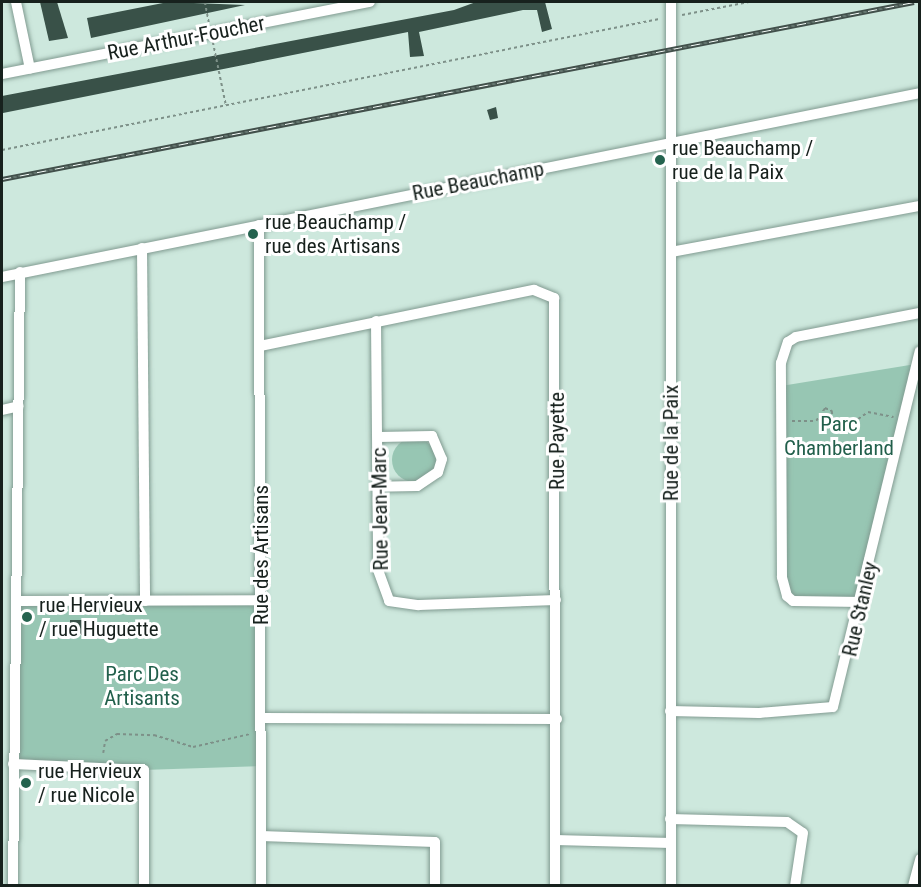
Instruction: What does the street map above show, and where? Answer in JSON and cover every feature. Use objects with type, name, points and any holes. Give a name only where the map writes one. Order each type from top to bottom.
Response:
[{"type":"street","points":[[16,2],[30,69]]},
{"type":"street","name":"Rue Arthur-Foucher","points":[[2,74],[212,34],[315,7],[370,2]]},
{"type":"street","name":"Rue de la Paix","points":[[671,885],[671,142],[674,16],[672,2]]},
{"type":"street","name":"Rue Beauchamp","points":[[2,277],[920,93]]},
{"type":"street","points":[[671,252],[920,206]]},
{"type":"street","name":"Rue des Artisans","points":[[260,225],[261,885]]},
{"type":"street","points":[[142,248],[145,601]]},
{"type":"street","points":[[13,885],[20,272]]},
{"type":"street","name":"Rue Payette","points":[[260,346],[534,290],[554,298],[557,719],[555,885]]},
{"type":"street","points":[[861,602],[793,601],[787,596],[782,577],[781,363],[788,342],[920,313]]},
{"type":"street","name":"Rue Jean-Marc","points":[[376,321],[378,570],[389,601],[556,600]]},
{"type":"street","name":"Rue Stanley","points":[[670,711],[759,714],[833,707],[861,602],[920,351]]},
{"type":"street","points":[[2,410],[19,406]]},
{"type":"street","points":[[378,437],[432,436],[442,459],[438,472],[417,486],[378,487]]},
{"type":"street","points":[[16,601],[261,600]]},
{"type":"street","points":[[261,718],[557,719]]},
{"type":"street","points":[[14,764],[144,770],[144,885]]},
{"type":"street","points":[[670,819],[787,822],[803,833],[795,885]]},
{"type":"street","points":[[261,836],[435,842],[435,885]]},
{"type":"street","points":[[555,840],[671,843]]},
{"type":"street","points":[[913,885],[920,859]]},
{"type":"path","points":[[205,2],[227,106]]},
{"type":"path","points":[[2,150],[748,2]]},
{"type":"path","points":[[781,421],[816,421],[825,408],[832,411],[833,420],[876,412],[904,419]]},
{"type":"path","points":[[103,753],[105,741],[117,734],[154,735],[194,747],[260,733]]},
{"type":"green space","name":"Parc Chamberland","points":[[916,364],[861,602],[787,595],[781,386]]},
{"type":"green space","points":[[414,438],[429,445],[436,460],[429,475],[414,482],[399,475],[392,460],[399,445]]},
{"type":"green space","name":"Parc Des Artisants","points":[[260,600],[261,766],[143,770],[13,764],[16,601]]},
{"type":"building","points":[[40,2],[57,2],[68,38],[49,41]]},
{"type":"building","points":[[168,2],[245,5],[91,38],[87,18]]},
{"type":"building","points":[[476,2],[545,2],[552,29],[542,32],[537,10],[523,10],[419,32],[424,56],[410,57],[408,32],[3,113],[2,96],[454,10]]},
{"type":"building","points":[[496,107],[498,118],[490,120],[487,110]]},
{"type":"building","points":[[70,620],[85,620],[85,635],[70,635]]},
{"type":"railway","points":[[2,179],[914,2]]},
{"type":"place","name":"rue Beauchamp / rue de la Paix","points":[[660,160]]},
{"type":"place","name":"rue Beauchamp / rue des Artisans","points":[[253,234]]},
{"type":"place","name":"rue Hervieux / rue Huguette","points":[[27,617]]},
{"type":"place","name":"rue Hervieux / rue Nicole","points":[[26,783]]}]
